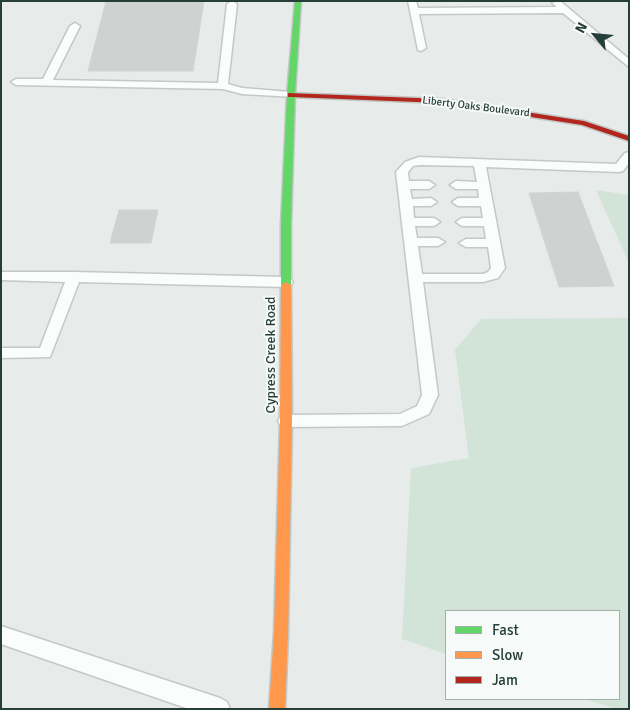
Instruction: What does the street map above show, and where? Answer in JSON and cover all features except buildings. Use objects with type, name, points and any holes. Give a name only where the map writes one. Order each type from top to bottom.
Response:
[{"type":"main road","name":"Cypress Creek Road","points":[[277,709],[281,633],[286,421],[286,224],[291,95],[298,1]]},
{"type":"main road","name":"Liberty Oaks Boulevard","points":[[291,95],[442,101],[584,123],[629,139]]},
{"type":"lane","points":[[555,1],[629,64]]},
{"type":"lane","points":[[223,86],[232,4]]},
{"type":"lane","points":[[420,48],[413,6],[564,10]]},
{"type":"lane","points":[[46,82],[75,26]]},
{"type":"lane","points":[[16,82],[223,86],[242,91],[291,95]]},
{"type":"lane","points":[[286,421],[402,420],[423,410],[430,395],[402,172],[409,164],[419,161],[478,162],[619,168],[629,155]]},
{"type":"lane","points":[[416,278],[483,278],[493,275],[498,268],[478,162]]},
{"type":"lane","points":[[404,185],[429,185]]},
{"type":"lane","points":[[456,186],[483,186]]},
{"type":"lane","points":[[406,203],[431,202]]},
{"type":"lane","points":[[458,202],[486,202]]},
{"type":"lane","points":[[408,222],[434,222]]},
{"type":"lane","points":[[462,222],[489,222]]},
{"type":"lane","points":[[411,242],[438,242]]},
{"type":"lane","points":[[466,243],[493,243]]},
{"type":"lane","points":[[1,276],[74,276],[286,282]]},
{"type":"lane","points":[[1,353],[45,353],[74,276]]},
{"type":"lane","points":[[1,635],[220,709]]},
{"type":"green space","points":[[596,190],[629,195],[629,263]]},
{"type":"green space","points":[[629,318],[629,709],[616,709],[588,700],[620,700],[620,610],[445,610],[445,654],[402,639],[411,468],[469,458],[455,350],[481,319]]},
{"type":"traffic: fast","points":[[286,285],[286,224],[291,95],[298,1]]},
{"type":"traffic: slow","points":[[277,709],[281,633],[286,421],[286,285]]},
{"type":"traffic: jam","points":[[291,95],[442,101],[584,123],[629,139]]}]
